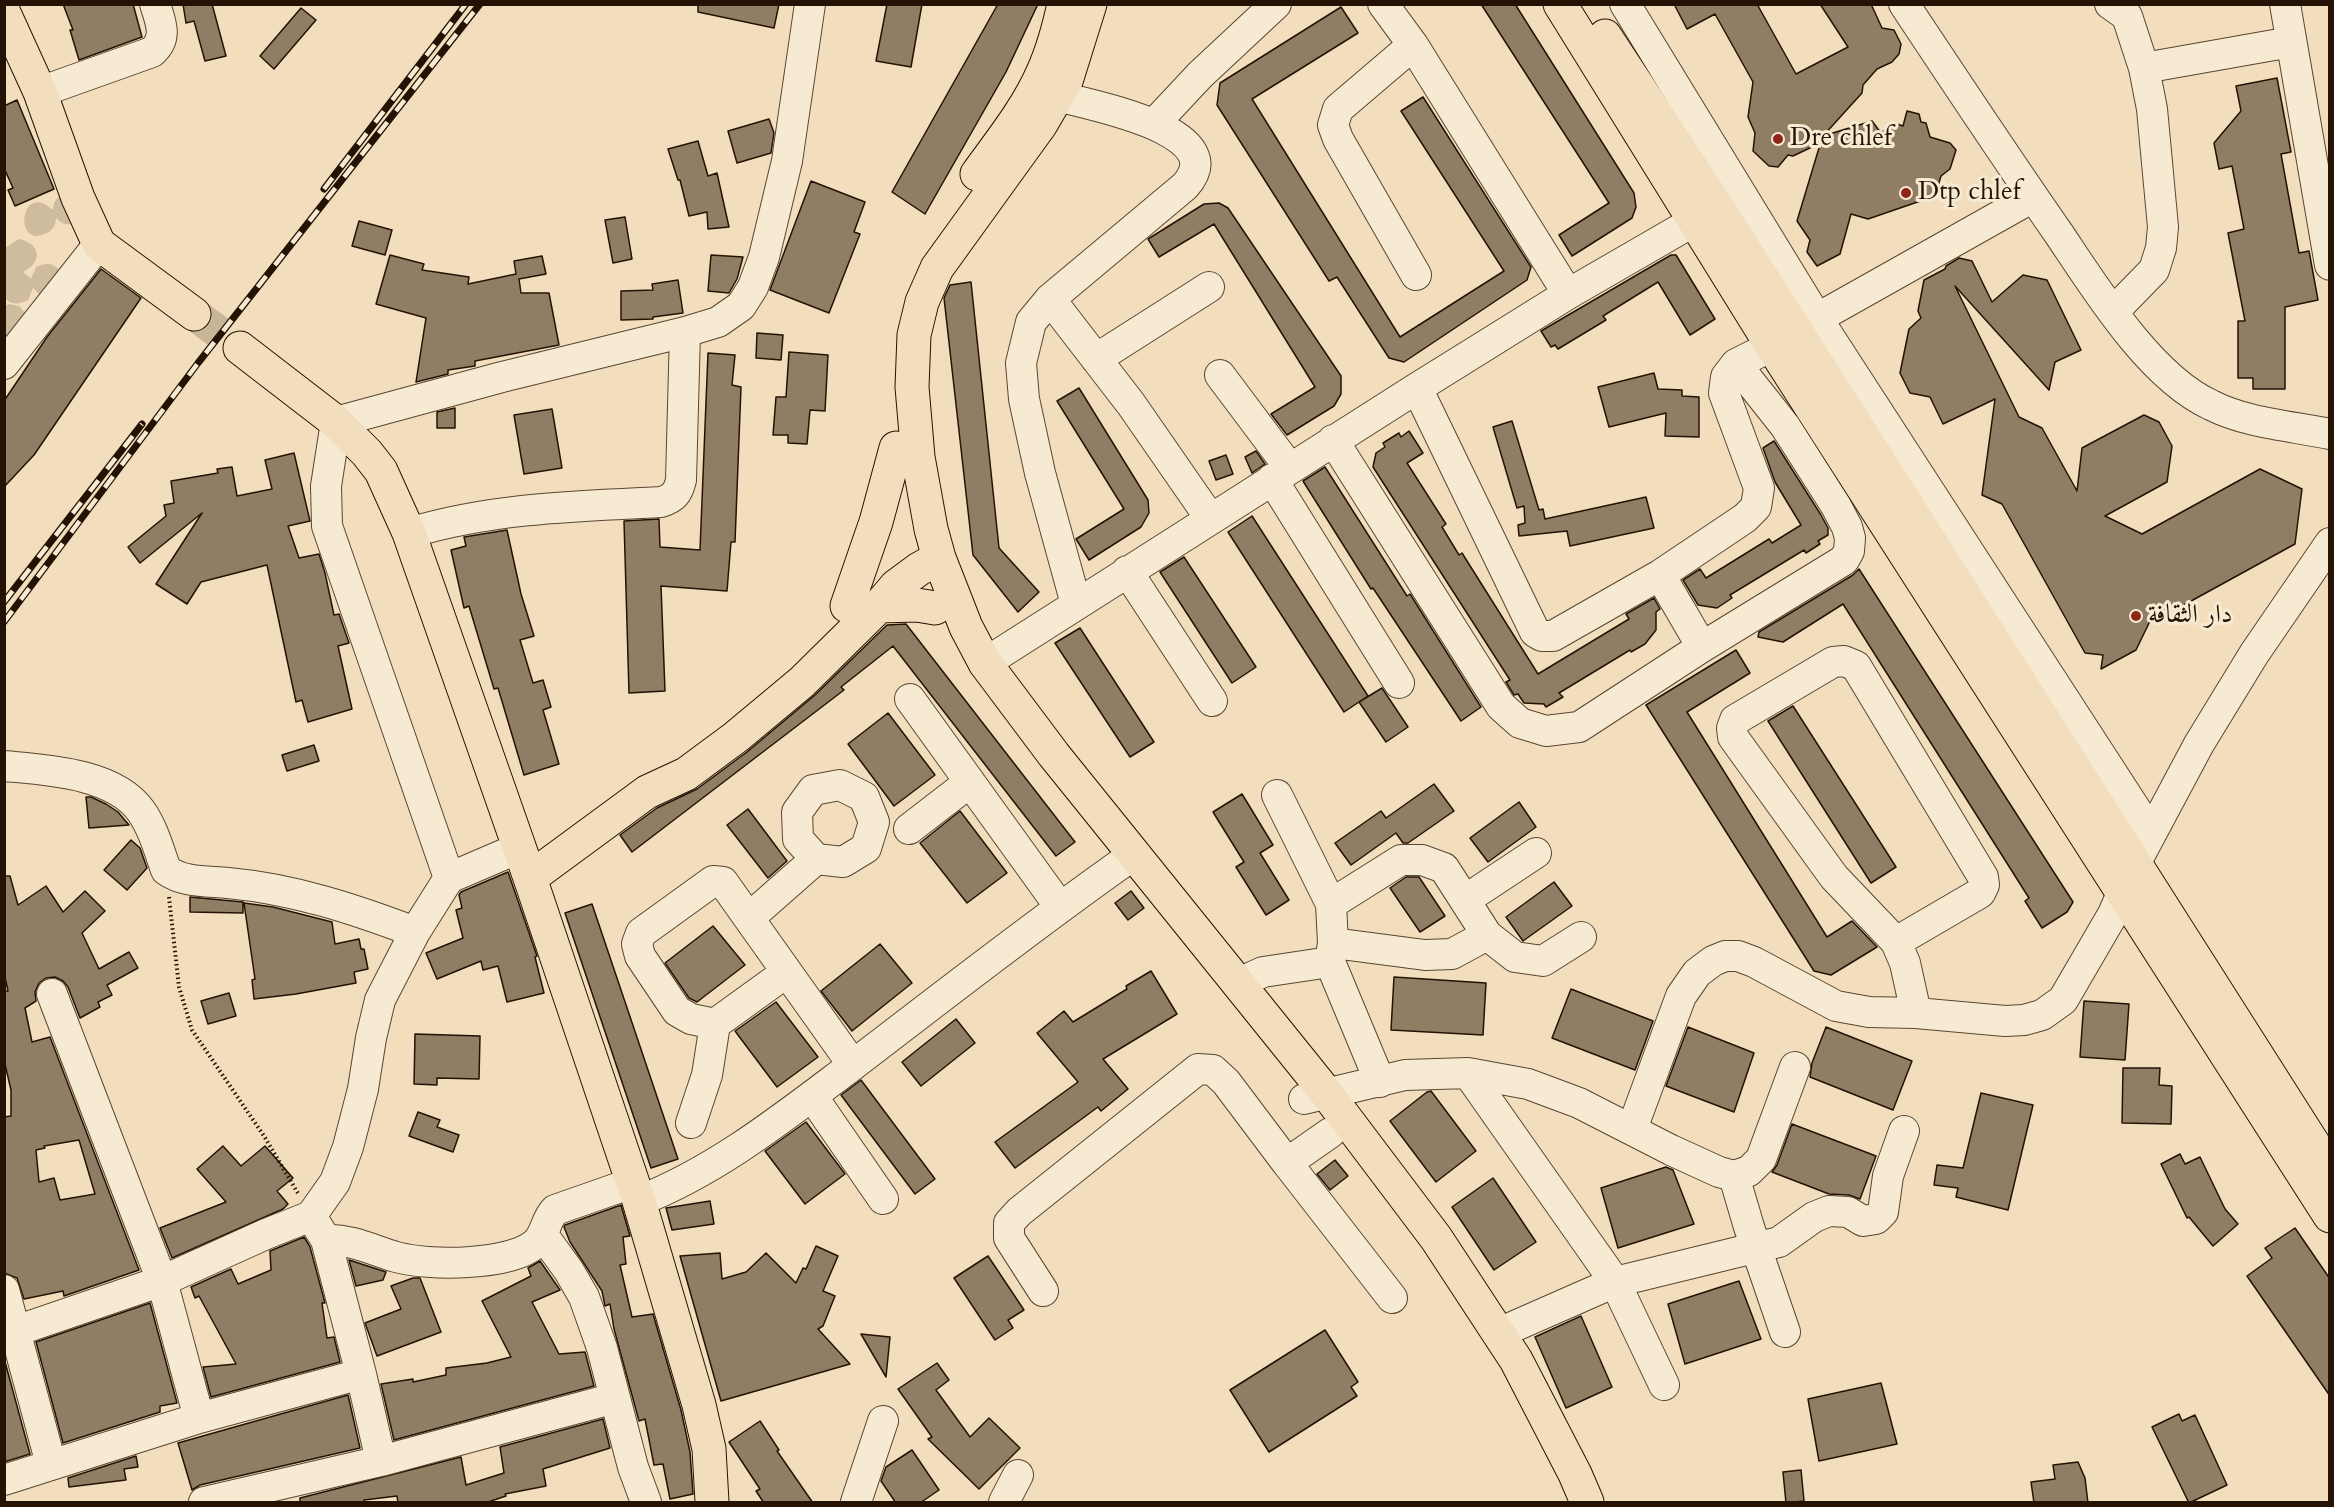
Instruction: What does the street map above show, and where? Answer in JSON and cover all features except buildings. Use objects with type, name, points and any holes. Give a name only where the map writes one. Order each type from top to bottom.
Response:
[{"type":"main road","points":[[1064,4],[1058,30],[1043,72],[1021,111],[947,216],[909,278],[899,302],[893,341],[892,383],[896,448],[926,555],[985,663],[1062,764],[1239,983],[1316,1097],[1330,1133],[1419,1249],[1464,1315],[1497,1370],[1557,1481],[1566,1503]]},
{"type":"main road","points":[[1090,4],[1066,81],[1058,96],[1041,124],[937,268],[922,302],[914,335],[912,387],[926,555],[935,608],[970,673],[1023,743],[1316,1097],[1436,1238],[1516,1360],[1587,1503]]},
{"type":"main road","points":[[1560,4],[1706,215],[1795,332],[2128,878],[2330,1216]]},
{"type":"main road","points":[[1585,4],[1706,215]]},
{"type":"main road","points":[[4,13],[40,92],[78,198],[99,244],[194,314]]},
{"type":"main road","points":[[240,348],[336,422],[367,453],[381,471],[410,533],[530,878],[635,1192],[699,1405],[709,1449],[712,1503]]},
{"type":"main road","points":[[863,606],[870,540],[896,448]]},
{"type":"main road","points":[[530,878],[646,792],[672,761],[789,663],[863,606],[882,572],[898,559],[926,555]]},
{"type":"main road","points":[[863,606],[917,605],[935,608]]},
{"type":"main road","points":[[2128,878],[2330,1170]]},
{"type":"street","points":[[40,92],[152,52],[160,45],[162,35],[155,4]]},
{"type":"street","points":[[449,878],[327,526],[327,478],[336,422],[685,332],[718,322],[741,306],[753,288],[764,257],[787,161],[810,4]]},
{"type":"street","points":[[1155,123],[1200,75],[1276,4]]},
{"type":"street","points":[[1383,4],[1413,45],[1568,294]]},
{"type":"street","points":[[1624,4],[1795,332],[2151,832]]},
{"type":"street","points":[[1904,4],[2113,312],[2181,388],[2211,406],[2248,418],[2330,434]]},
{"type":"street","points":[[2285,4],[2330,265]]},
{"type":"street","points":[[2113,312],[2154,270],[2161,248],[2163,227],[2152,108],[2144,68],[2121,8]]},
{"type":"street","points":[[2144,68],[2291,42]]},
{"type":"street","points":[[1413,45],[1338,109],[1333,125],[1338,139],[1416,275]]},
{"type":"street","points":[[1058,96],[1155,123],[1189,146],[1195,158],[1196,168],[1194,177],[1050,299],[1031,322],[1021,363],[1024,399],[1040,473],[1076,604]]},
{"type":"street","points":[[1417,388],[1534,632],[1542,636],[1553,636],[1660,575],[1745,518],[1756,507],[1759,488],[1724,393],[1726,377],[1736,364],[2033,197]]},
{"type":"street","points":[[985,663],[1280,473],[1568,294],[1706,215]]},
{"type":"street","points":[[4,364],[99,244]]},
{"type":"street","points":[[1096,358],[1209,287]]},
{"type":"street","points":[[1050,299],[1131,404],[1210,518]]},
{"type":"street","points":[[410,533],[473,517],[534,508],[661,502],[672,499],[678,492],[681,480],[685,332]]},
{"type":"street","points":[[1334,440],[1501,706],[1520,723],[1546,731],[1579,727],[1702,647],[1844,560],[1849,551],[1847,527],[1836,506],[1785,426],[1736,364]]},
{"type":"street","points":[[1220,375],[1280,473],[1399,683]]},
{"type":"street","points":[[1632,1129],[1681,996],[1697,972],[1725,956],[1738,956],[1754,962],[1836,1006],[1869,1012],[1916,1013],[2005,1021],[2024,1020],[2042,1015],[2063,1000],[2113,914],[2151,832],[2199,744],[2254,654],[2330,543]]},
{"type":"street","points":[[1127,571],[1212,700]]},
{"type":"street","points":[[1660,575],[1702,647]]},
{"type":"street","points":[[1896,942],[1980,893],[1984,885],[1983,877],[1856,666],[1844,661],[1833,662],[1735,720],[1732,728],[1733,737],[1834,877],[1896,942],[1905,963],[1916,1013]]},
{"type":"street","points":[[910,699],[1060,907]]},
{"type":"street","points":[[4,766],[67,773],[103,782],[123,793],[140,809],[149,824],[166,870],[184,880],[232,883],[310,896],[415,932]]},
{"type":"street","points":[[909,829],[970,782]]},
{"type":"street","points":[[1277,795],[1331,904],[1332,952],[1380,1082]]},
{"type":"street","points":[[381,1461],[361,1374],[318,1228],[342,1164],[363,1089],[380,1000],[415,932],[449,878],[519,848]]},
{"type":"street","points":[[1465,900],[1536,853]]},
{"type":"street","points":[[749,918],[816,859]]},
{"type":"street","points":[[1331,904],[1401,860],[1422,860],[1444,868],[1487,935],[1515,957],[1543,961],[1581,937]]},
{"type":"street","points":[[10,1334],[162,1281],[266,1234],[318,1228],[341,1239],[397,1257],[429,1263],[474,1262],[516,1254],[533,1245],[543,1235],[549,1215],[555,1210],[635,1192],[670,1189],[749,1142],[1060,907],[1122,863]]},
{"type":"street","points":[[715,1024],[676,1011],[640,956],[637,944],[640,933],[713,881],[723,882],[853,1065]]},
{"type":"street","points":[[1239,983],[1263,972],[1332,952],[1452,954],[1487,935]]},
{"type":"street","points":[[691,1123],[707,1075],[715,1024],[787,972]]},
{"type":"street","points":[[51,994],[162,1281],[199,1418]]},
{"type":"street","points":[[1316,1097],[1405,1075],[1468,1073],[1528,1084],[1579,1103],[1719,1172],[1734,1176],[1749,1171],[1761,1159],[1795,1066]]},
{"type":"street","points":[[1043,1291],[1009,1238],[1009,1223],[1019,1212],[1198,1070],[1213,1070],[1226,1082],[1392,1298]]},
{"type":"street","points":[[1468,1073],[1616,1282],[1664,1385]]},
{"type":"street","points":[[812,1096],[883,1199]]},
{"type":"street","points":[[1499,1333],[1616,1282],[1779,1242],[1814,1217],[1829,1211],[1848,1212],[1863,1221],[1876,1219],[1884,1212],[1888,1176],[1904,1131]]},
{"type":"street","points":[[1287,1163],[1330,1133]]},
{"type":"street","points":[[1734,1176],[1785,1332]]},
{"type":"street","points":[[543,1235],[569,1270],[584,1297],[615,1398],[633,1467],[646,1503]]},
{"type":"street","points":[[4,1290],[10,1334],[51,1464]]},
{"type":"street","points":[[4,1480],[199,1418],[361,1374]]},
{"type":"street","points":[[204,1503],[381,1461],[615,1398]]},
{"type":"street","points":[[856,1503],[883,1421]]},
{"type":"street","points":[[1004,1503],[1017,1475]]},
{"type":"path","points":[[166,870],[179,987],[192,1030],[264,1136],[318,1228]]},
{"type":"shaded area","points":[[67,192],[81,221],[67,224],[56,218],[54,227],[47,233],[36,236],[29,233],[24,217],[27,208],[33,203],[42,203],[53,210],[57,199]]},
{"type":"shaded area","points":[[19,239],[32,245],[37,254],[34,263],[23,272],[31,279],[36,267],[44,264],[53,265],[62,273],[49,296],[39,294],[33,288],[28,300],[16,304],[5,298],[5,248]]},
{"type":"shaded area","points":[[9,304],[19,306],[26,314],[12,337],[5,336],[4,306]]},
{"type":"tunnel","points":[[194,314],[240,348]]},
{"type":"railway","points":[[324,189],[466,4]]},
{"type":"railway","points":[[4,622],[198,363],[480,4]]},
{"type":"railway","points":[[4,602],[142,424]]},
{"type":"place","name":"Dre chlef","points":[[1778,139]]},
{"type":"place","name":"Dtp chlef","points":[[1906,193]]},
{"type":"place","name":"دار الثقافة","points":[[2136,616]]}]
